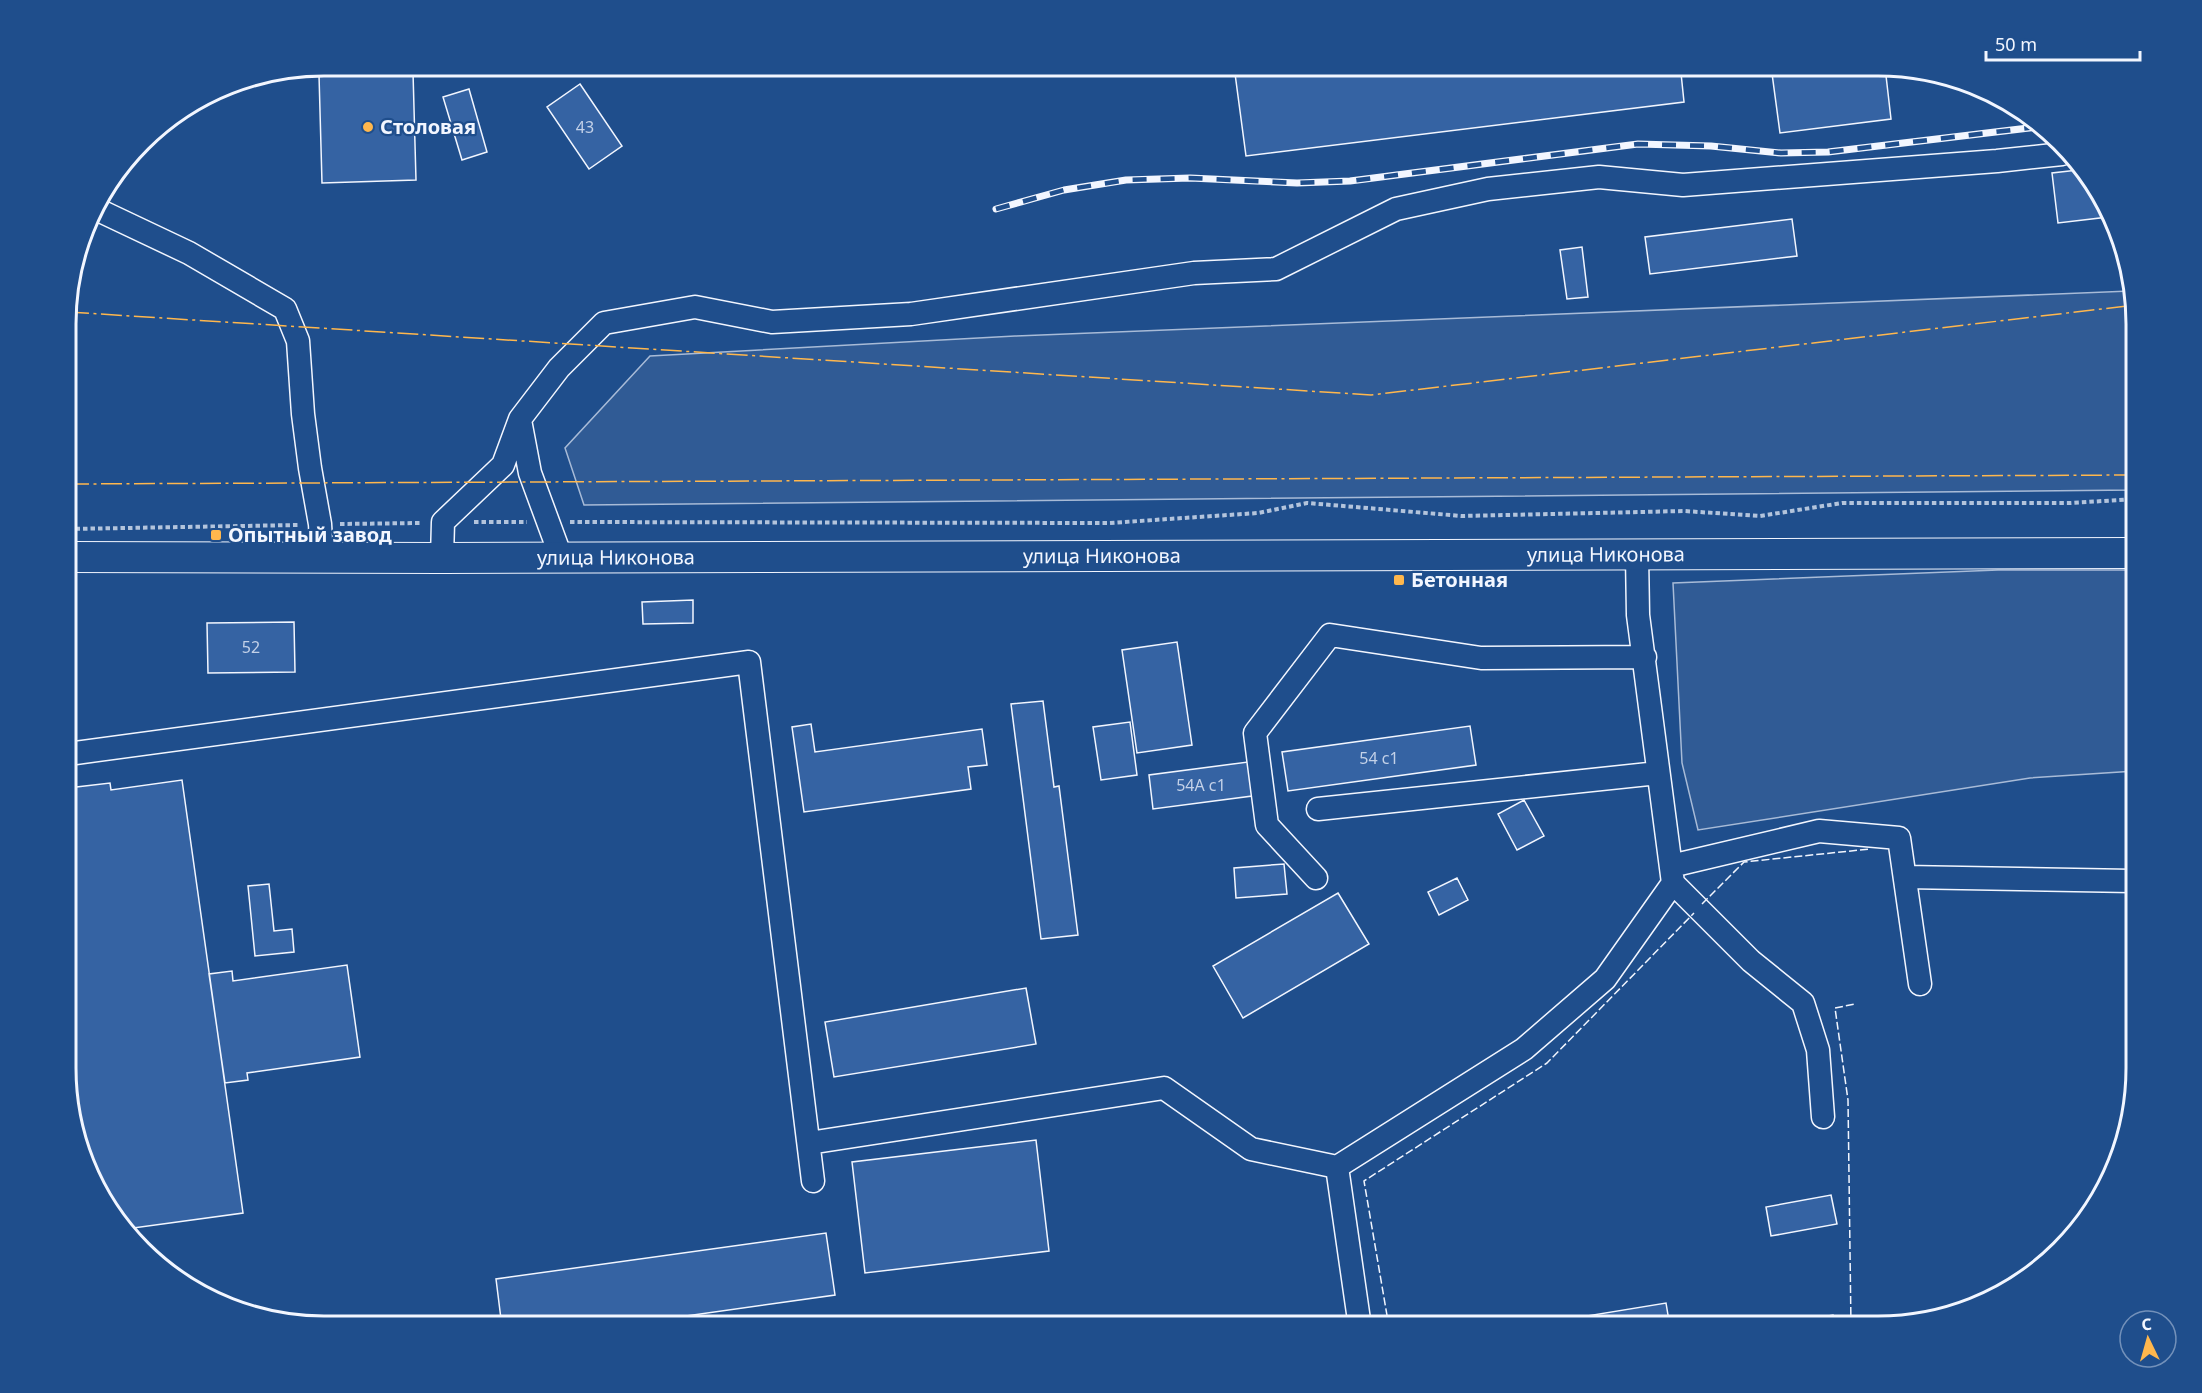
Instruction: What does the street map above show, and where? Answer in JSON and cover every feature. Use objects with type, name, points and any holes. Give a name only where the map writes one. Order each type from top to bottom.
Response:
[{"type":"main road","name":"улица Никонова","points":[[77,553],[322,558],[2126,553]]},
{"type":"street","points":[[442,558],[443,522],[503,465],[520,419],[559,368],[604,323],[695,307],[772,322],[911,314],[1194,273],[1276,269],[1396,209],[1488,189],[1599,177],[1683,185],[2058,154]]},
{"type":"street","points":[[103,212],[189,253],[285,309],[298,341],[303,414],[310,468],[321,524],[322,558]]},
{"type":"street","points":[[520,419],[530,473],[561,556]]},
{"type":"street","points":[[1637,555],[1638,615],[1672,875],[1751,961],[1803,1003],[1818,1050],[1823,1117]]},
{"type":"street","points":[[1316,878],[1267,825],[1255,733],[1330,635],[1481,658],[1645,657]]},
{"type":"street","points":[[76,753],[748,662],[813,1181]]},
{"type":"street","points":[[1318,809],[1658,773]]},
{"type":"street","points":[[809,1143],[1164,1088],[1251,1149],[1336,1167],[1524,1049],[1605,978],[1672,875],[1819,831],[1899,838],[1920,984]]},
{"type":"street","points":[[1905,877],[2126,881]]},
{"type":"street","points":[[1336,1167],[1358,1316]]},
{"type":"path","points":[[76,529],[443,522],[1109,523],[1258,513],[1306,503],[1462,516],[1684,511],[1760,516],[1842,503],[2060,503],[2126,499]]},
{"type":"shaded area","points":[[2123,291],[2126,324],[2126,490],[584,505],[565,448],[650,356],[1015,336]]},
{"type":"shaded area","points":[[1998,570],[2126,570],[2126,772],[2030,778],[1698,830],[1682,763],[1673,583]]},
{"type":"building","name":"Столовая","points":[[319,76],[413,76],[416,180],[322,183]]},
{"type":"building","points":[[1235,76],[1681,76],[1684,102],[1246,156]]},
{"type":"building","points":[[1772,76],[1886,77],[1891,119],[1780,133]]},
{"type":"building","points":[[580,84],[622,146],[589,169],[547,107]]},
{"type":"building","points":[[469,89],[487,152],[462,160],[443,97]]},
{"type":"building","points":[[2072,171],[2084,187],[2101,218],[2058,223],[2052,173]]},
{"type":"building","points":[[1792,219],[1797,256],[1650,274],[1645,237]]},
{"type":"building","points":[[1582,247],[1588,297],[1567,299],[1560,250]]},
{"type":"building","points":[[693,600],[693,623],[643,624],[642,602]]},
{"type":"building","points":[[294,622],[295,672],[208,673],[207,623]]},
{"type":"building","points":[[1177,642],[1192,745],[1137,753],[1122,650]]},
{"type":"building","points":[[1043,701],[1054,787],[1059,786],[1078,935],[1041,939],[1011,704]]},
{"type":"building","points":[[1130,722],[1137,775],[1101,780],[1093,727]]},
{"type":"building","points":[[811,724],[815,752],[982,729],[987,765],[968,767],[971,789],[804,812],[792,727]]},
{"type":"building","points":[[1470,726],[1476,765],[1288,791],[1282,752]]},
{"type":"building","points":[[1248,762],[1252,796],[1153,809],[1149,775]]},
{"type":"building","points":[[182,780],[243,1213],[135,1228],[118,1206],[102,1178],[85,1133],[76,1068],[76,787],[110,783],[111,790]]},
{"type":"building","points":[[1524,800],[1544,836],[1517,850],[1498,814]]},
{"type":"building","points":[[1284,864],[1287,894],[1236,898],[1234,868]]},
{"type":"building","points":[[1457,878],[1468,900],[1439,915],[1428,892]]},
{"type":"building","points":[[269,884],[274,931],[292,929],[294,952],[255,956],[248,886]]},
{"type":"building","points":[[1338,893],[1369,944],[1243,1018],[1213,966]]},
{"type":"building","points":[[347,965],[360,1057],[247,1073],[248,1080],[225,1083],[209,974],[232,971],[233,981]]},
{"type":"building","points":[[1026,988],[1036,1044],[834,1077],[825,1022]]},
{"type":"building","points":[[1036,1140],[1049,1251],[865,1273],[852,1162]]},
{"type":"building","points":[[1831,1195],[1837,1224],[1771,1236],[1766,1207]]},
{"type":"building","points":[[826,1233],[835,1295],[686,1316],[501,1316],[496,1279]]},
{"type":"building","points":[[1666,1303],[1668,1316],[1587,1316]]},
{"type":"railway","points":[[996,209],[1064,190],[1126,180],[1190,178],[1297,183],[1350,181],[1638,144],[1711,146],[1781,153],[1828,152],[2028,128]]},
{"type":"fence","points":[[1702,904],[1744,862],[1870,849]]},
{"type":"fence","points":[[1387,1316],[1364,1181],[1547,1063],[1694,913]]},
{"type":"fence","points":[[1851,1316],[1848,1100],[1835,1008],[1855,1004]]},
{"type":"power","points":[[77,313],[1371,395],[2125,306]]},
{"type":"power","points":[[76,484],[2126,475]]},
{"type":"place","name":"Столовая","points":[[368,127]]},
{"type":"place","name":"Опытный завод","points":[[216,535]]},
{"type":"place","name":"Бетонная","points":[[1399,580]]}]
